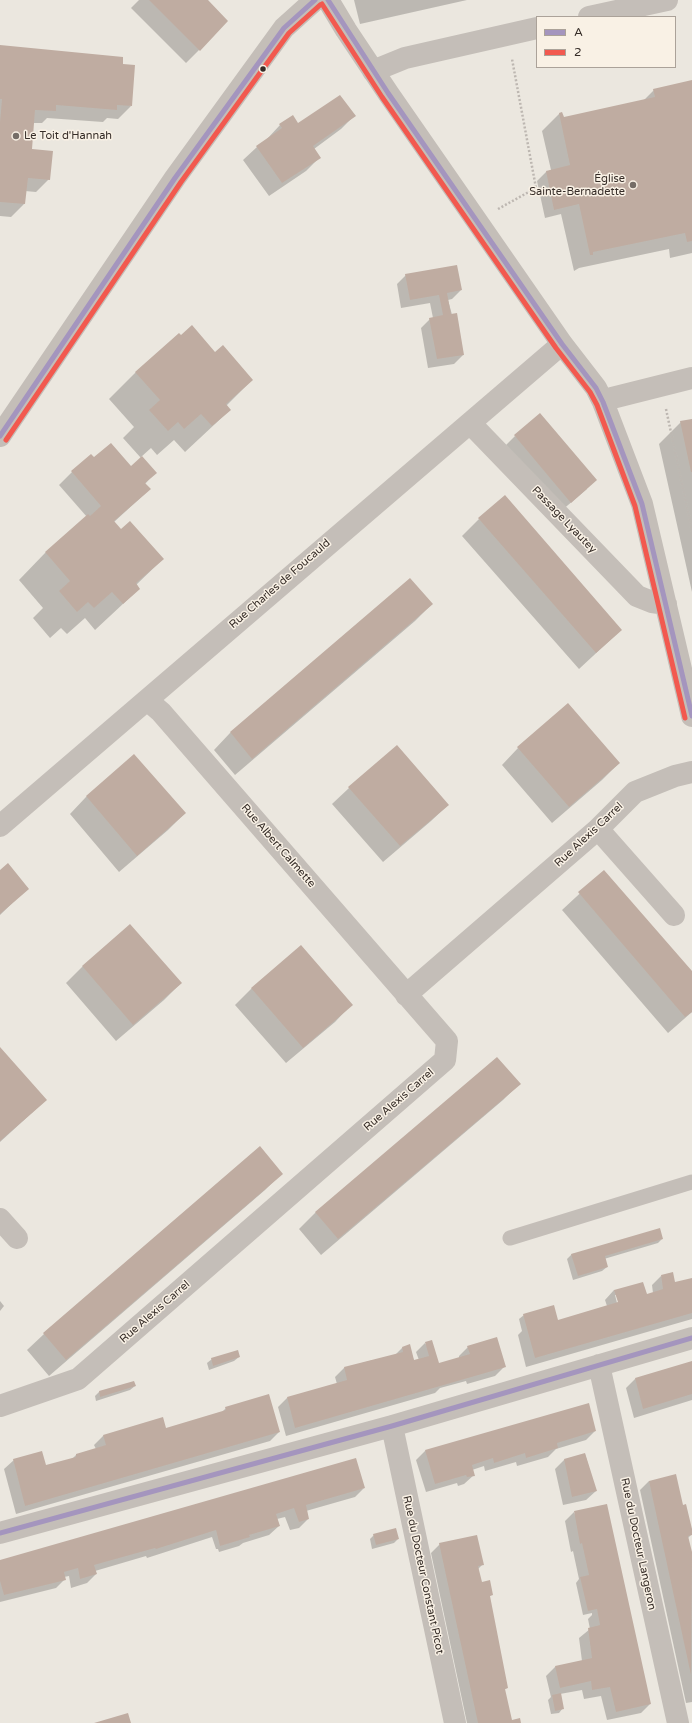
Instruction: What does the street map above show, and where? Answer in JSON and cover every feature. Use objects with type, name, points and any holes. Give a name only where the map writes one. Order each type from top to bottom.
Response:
[{"type":"street","points":[[0,436],[175,178],[284,28],[315,0]]},
{"type":"street","points":[[328,0],[373,71],[562,344],[596,388],[604,402],[642,504],[692,716]]},
{"type":"street","points":[[594,16],[667,0]]},
{"type":"street","points":[[373,71],[405,58],[536,28]]},
{"type":"street","name":"Rue Charles de Foucauld","points":[[0,826],[434,452],[562,344]]},
{"type":"street","points":[[604,402],[612,398],[692,378]]},
{"type":"street","name":"Passage Lyautey","points":[[470,423],[637,596],[652,602],[666,604]]},
{"type":"street","name":"Rue Albert Calmette","points":[[147,700],[161,712],[406,995]]},
{"type":"street","name":"Rue Alexis Carrel","points":[[0,1406],[78,1378],[445,1060],[447,1041],[406,995],[598,829],[635,792],[675,776],[692,772]]},
{"type":"street","points":[[598,829],[674,915]]},
{"type":"street","points":[[0,1219],[17,1238]]},
{"type":"street","points":[[0,1533],[392,1426],[599,1364],[692,1338]]},
{"type":"street","name":"Rue du Docteur Langeron","points":[[599,1364],[678,1723]]},
{"type":"street","name":"Rue du Docteur Constant Picot","points":[[392,1426],[455,1723]]},
{"type":"lane","points":[[510,1238],[692,1182]]},
{"type":"path","points":[[476,220],[536,188],[507,35]]},
{"type":"path","points":[[660,385],[692,531]]},
{"type":"building","points":[[149,0],[208,0],[228,21],[200,51]]},
{"type":"building","name":"Le Toit d'Hannah","points":[[0,45],[123,57],[123,64],[135,65],[132,106],[117,105],[117,110],[56,105],[56,111],[35,110],[32,149],[53,151],[50,180],[28,178],[25,204],[0,202],[0,122],[2,99],[0,99]]},
{"type":"building","name":"Église Sainte-Bernadette","points":[[692,80],[692,241],[687,242],[685,233],[593,252],[593,255],[590,255],[579,204],[554,210],[546,171],[570,165],[559,113],[562,112],[564,117],[655,97],[653,89]]},
{"type":"building","points":[[340,95],[356,116],[313,146],[321,158],[282,183],[256,146],[282,128],[279,124],[293,115],[298,123]]},
{"type":"building","points":[[457,265],[462,290],[447,293],[451,314],[457,313],[464,355],[437,359],[429,318],[443,315],[439,295],[410,300],[405,274]]},
{"type":"building","points":[[192,325],[215,352],[223,345],[253,380],[226,404],[231,410],[212,426],[201,414],[184,429],[178,422],[168,431],[149,410],[160,400],[135,372],[179,333],[181,335]]},
{"type":"building","points":[[540,413],[597,480],[571,503],[514,435]]},
{"type":"building","points":[[692,419],[692,472],[691,472],[680,421]]},
{"type":"building","points":[[111,443],[131,466],[142,456],[157,473],[145,483],[151,489],[114,521],[121,529],[130,521],[164,559],[136,583],[140,589],[123,604],[112,592],[94,608],[88,602],[77,612],[59,591],[70,581],[45,552],[88,514],[90,516],[101,506],[71,471],[91,454],[94,457]]},
{"type":"building","points":[[505,495],[622,630],[596,653],[478,518]]},
{"type":"building","points":[[410,578],[433,604],[252,759],[230,732]]},
{"type":"building","points":[[568,703],[620,763],[569,807],[517,747]]},
{"type":"building","points":[[397,745],[449,805],[400,846],[348,787]]},
{"type":"building","points":[[134,754],[186,813],[137,856],[86,796]]},
{"type":"building","points":[[8,863],[29,889],[0,914],[0,870]]},
{"type":"building","points":[[604,870],[692,971],[692,1012],[685,1017],[578,892]]},
{"type":"building","points":[[130,924],[182,983],[133,1025],[82,966]]},
{"type":"building","points":[[301,945],[353,1005],[303,1048],[251,988]]},
{"type":"building","points":[[0,1047],[47,1100],[0,1141]]},
{"type":"building","points":[[497,1057],[521,1084],[338,1239],[315,1212]]},
{"type":"building","points":[[260,1146],[283,1174],[66,1360],[43,1333]]},
{"type":"building","points":[[660,1228],[663,1239],[605,1256],[608,1267],[578,1276],[571,1254]]},
{"type":"building","points":[[673,1272],[675,1282],[692,1278],[692,1313],[535,1358],[523,1314],[554,1305],[558,1320],[618,1302],[614,1290],[643,1282],[647,1294],[663,1289],[661,1275]]},
{"type":"building","points":[[497,1337],[506,1367],[295,1428],[287,1397],[347,1380],[344,1367],[403,1352],[402,1347],[410,1344],[414,1360],[429,1356],[425,1342],[432,1340],[439,1363],[470,1354],[467,1346]]},
{"type":"building","points":[[238,1350],[240,1357],[213,1366],[211,1358]]},
{"type":"building","points":[[692,1361],[692,1394],[643,1409],[635,1378]]},
{"type":"building","points":[[134,1381],[136,1386],[100,1397],[99,1391]]},
{"type":"building","points":[[269,1394],[280,1432],[25,1506],[13,1459],[42,1451],[46,1465],[76,1457],[76,1454],[106,1445],[103,1435],[163,1417],[166,1428],[226,1410],[225,1407]]},
{"type":"building","points":[[589,1403],[596,1431],[557,1443],[558,1448],[526,1458],[525,1453],[494,1463],[493,1458],[472,1465],[475,1476],[467,1477],[466,1475],[435,1484],[425,1450]]},
{"type":"building","points":[[585,1453],[597,1491],[572,1497],[564,1459]]},
{"type":"building","points":[[356,1458],[365,1488],[306,1505],[309,1519],[299,1522],[294,1508],[276,1514],[280,1526],[249,1535],[250,1537],[220,1546],[216,1530],[156,1549],[155,1548],[94,1565],[97,1574],[80,1579],[78,1568],[64,1572],[66,1580],[4,1595],[0,1581],[0,1560]]},
{"type":"building","points":[[676,1474],[683,1505],[686,1504],[692,1529],[692,1535],[688,1536],[692,1552],[691,1675],[649,1481]]},
{"type":"building","points":[[607,1504],[651,1704],[616,1712],[610,1687],[592,1690],[591,1681],[560,1688],[555,1666],[592,1658],[588,1628],[600,1625],[597,1609],[588,1611],[580,1577],[589,1575],[582,1543],[580,1544],[574,1511]]},
{"type":"building","points":[[396,1528],[399,1539],[376,1545],[373,1534]]},
{"type":"building","points":[[477,1535],[484,1565],[478,1566],[482,1582],[490,1580],[493,1595],[490,1596],[508,1688],[505,1689],[512,1720],[520,1718],[521,1723],[478,1723],[439,1543]]},
{"type":"building","points":[[561,1693],[564,1709],[555,1711],[552,1695]]},
{"type":"building","points":[[128,1713],[131,1723],[94,1723]]},
{"type":"transit line","name":"A","points":[[0,436],[175,178],[284,28],[315,0]]},
{"type":"transit line","name":"A","points":[[328,0],[388,93],[562,344],[596,388],[603,402],[642,504],[692,716]]},
{"type":"transit line","name":"2","points":[[322,4],[382,97],[556,348],[590,392],[597,405],[635,506],[685,718]]},
{"type":"transit line","name":"2","points":[[6,440],[181,182],[289,33],[320,5]]},
{"type":"transit line","name":"A","points":[[0,1533],[392,1426],[692,1338]]},
{"type":"place","name":"Le Toit d'Hannah","points":[[16,136]]},
{"type":"place","name":"Église Sainte-Bernadette","points":[[633,185]]}]
